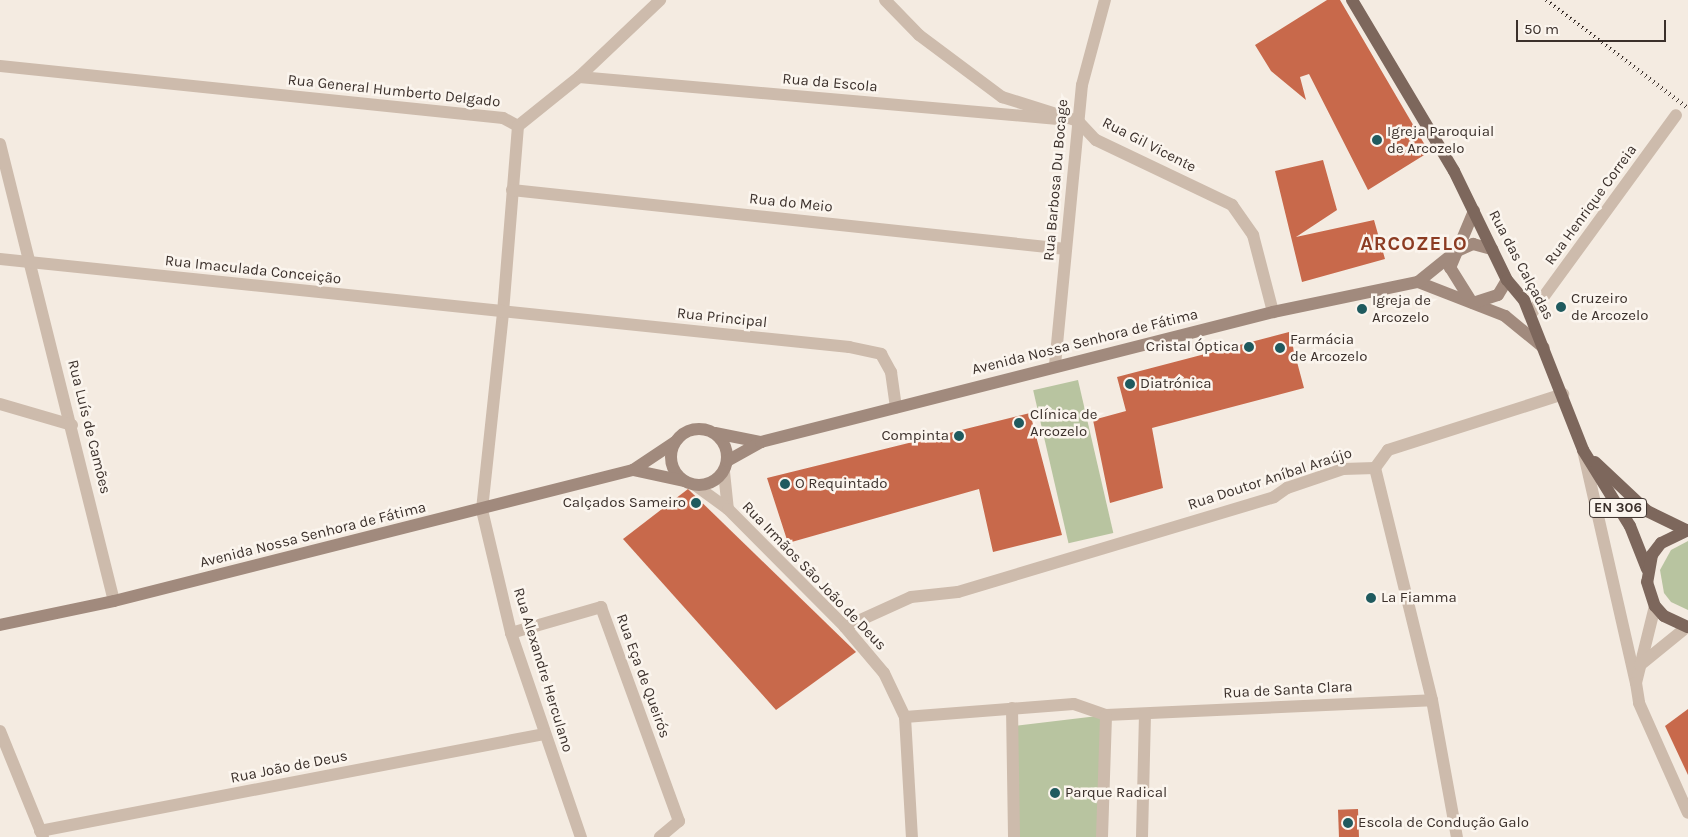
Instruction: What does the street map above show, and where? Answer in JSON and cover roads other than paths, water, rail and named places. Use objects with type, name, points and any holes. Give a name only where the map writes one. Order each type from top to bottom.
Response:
[{"type":"main road","name":"Rua das Calçadas","points":[[1352,0],[1474,210],[1507,280],[1531,314],[1582,450],[1630,526],[1647,569]]},
{"type":"main road","name":"Rua das Calçadas","points":[[1582,450],[1648,510],[1687,530]]},
{"type":"main road","name":"EN 306","points":[[1655,606],[1648,588],[1647,569],[1661,543],[1687,530]]},
{"type":"main road","points":[[1655,606],[1664,616],[1687,627]]},
{"type":"street","points":[[482,510],[503,313],[518,126],[579,77],[660,0]]},
{"type":"street","name":"Rua Gil Vicente","points":[[885,0],[919,35],[1002,96],[1078,121],[1096,140],[1232,205],[1253,235],[1273,312]]},
{"type":"street","name":"Rua Barbosa Du Bocage","points":[[1055,365],[1082,85],[1105,0]]},
{"type":"street","name":"Rua General Humberto Delgado","points":[[0,66],[503,118],[518,126]]},
{"type":"street","name":"Rua da Escola","points":[[579,77],[1078,121]]},
{"type":"street","name":"Rua Henrique Correia","points":[[1531,314],[1676,115]]},
{"type":"street","name":"Rua Luís de Camões","points":[[0,144],[72,424],[114,601]]},
{"type":"street","name":"Rua do Meio","points":[[512,190],[1066,249]]},
{"type":"street","points":[[1473,303],[1450,268],[1474,210]]},
{"type":"street","points":[[1418,282],[1455,252],[1473,244],[1492,249]]},
{"type":"street","name":"Rua Imaculada Conceição","points":[[0,259],[503,313]]},
{"type":"street","points":[[1473,303],[1498,295],[1507,280]]},
{"type":"street","points":[[1418,282],[1505,316],[1544,348]]},
{"type":"street","name":"Avenida Nossa Senhora de Fátima","points":[[726,467],[761,442],[1055,365],[1273,312],[1418,282]]},
{"type":"street","name":"Rua Principal","points":[[503,313],[881,354],[891,372],[896,408]]},
{"type":"street","points":[[1375,468],[1388,450],[1562,394]]},
{"type":"street","points":[[0,404],[72,424]]},
{"type":"street","points":[[688,430],[714,433],[726,445],[726,467],[711,483],[690,483],[673,468],[675,442],[688,430]]},
{"type":"street","name":"Avenida Nossa Senhora de Fátima","points":[[714,433],[761,442]]},
{"type":"street","name":"Avenida Nossa Senhora de Fátima","points":[[0,625],[114,601],[482,510],[633,470],[675,442]]},
{"type":"street","points":[[1582,450],[1645,720],[1688,813]]},
{"type":"street","name":"Rua Irmãos São João de Deus","points":[[726,467],[728,509]]},
{"type":"street","name":"Rua Doutor Aníbal Araújo","points":[[845,627],[911,597],[958,592],[1274,497],[1287,488],[1343,469],[1375,468],[1432,700],[1454,806],[1458,837]]},
{"type":"street","name":"Avenida Nossa Senhora de Fátima","points":[[633,470],[690,483]]},
{"type":"street","name":"Rua Irmãos São João de Deus","points":[[690,483],[728,509],[845,627],[884,672],[905,717],[912,837]]},
{"type":"street","name":"Rua Alexandre Herculano","points":[[482,510],[511,633],[544,734],[581,837]]},
{"type":"street","points":[[1636,684],[1655,606]]},
{"type":"street","name":"Rua Eça de Queirós","points":[[511,633],[601,607],[679,821],[660,837]]},
{"type":"street","points":[[1640,665],[1687,627]]},
{"type":"street","name":"Rua de Santa Clara","points":[[905,717],[1074,704],[1106,716],[1432,700]]},
{"type":"street","points":[[1012,708],[1014,837]]},
{"type":"street","points":[[1142,837],[1146,714]]},
{"type":"street","points":[[1102,837],[1106,716]]},
{"type":"street","points":[[0,731],[42,834]]},
{"type":"street","name":"Rua João de Deus","points":[[42,834],[544,734]]},
{"type":"street","name":"Rua Doutor Aníbal Araújo","points":[[1454,806],[1465,837]]},
{"type":"railway","points":[[1546,0],[1688,108]]},
{"type":"place","name":"Igreja Paroquial de Arcozelo","points":[[1377,140]]},
{"type":"place","name":"Cruzeiro de Arcozelo","points":[[1561,307]]},
{"type":"place","name":"Igreja de Arcozelo","points":[[1362,309]]},
{"type":"place","name":"Cristal Óptica","points":[[1249,347]]},
{"type":"place","name":"Farmácia de Arcozelo","points":[[1280,348]]},
{"type":"place","name":"Diatrónica","points":[[1130,384]]},
{"type":"place","name":"Clínica de Arcozelo","points":[[1019,423]]},
{"type":"place","name":"Compinta","points":[[959,436]]},
{"type":"place","name":"O Requintado","points":[[785,484]]},
{"type":"place","name":"Calçados Sameiro","points":[[696,503]]},
{"type":"place","name":"La Fiamma","points":[[1371,598]]},
{"type":"place","name":"Parque Radical","points":[[1055,793]]},
{"type":"place","name":"Escola de Condução Galo","points":[[1348,823]]},
{"type":"district","name":"ARCOZELO","points":[[1414,243]]}]
